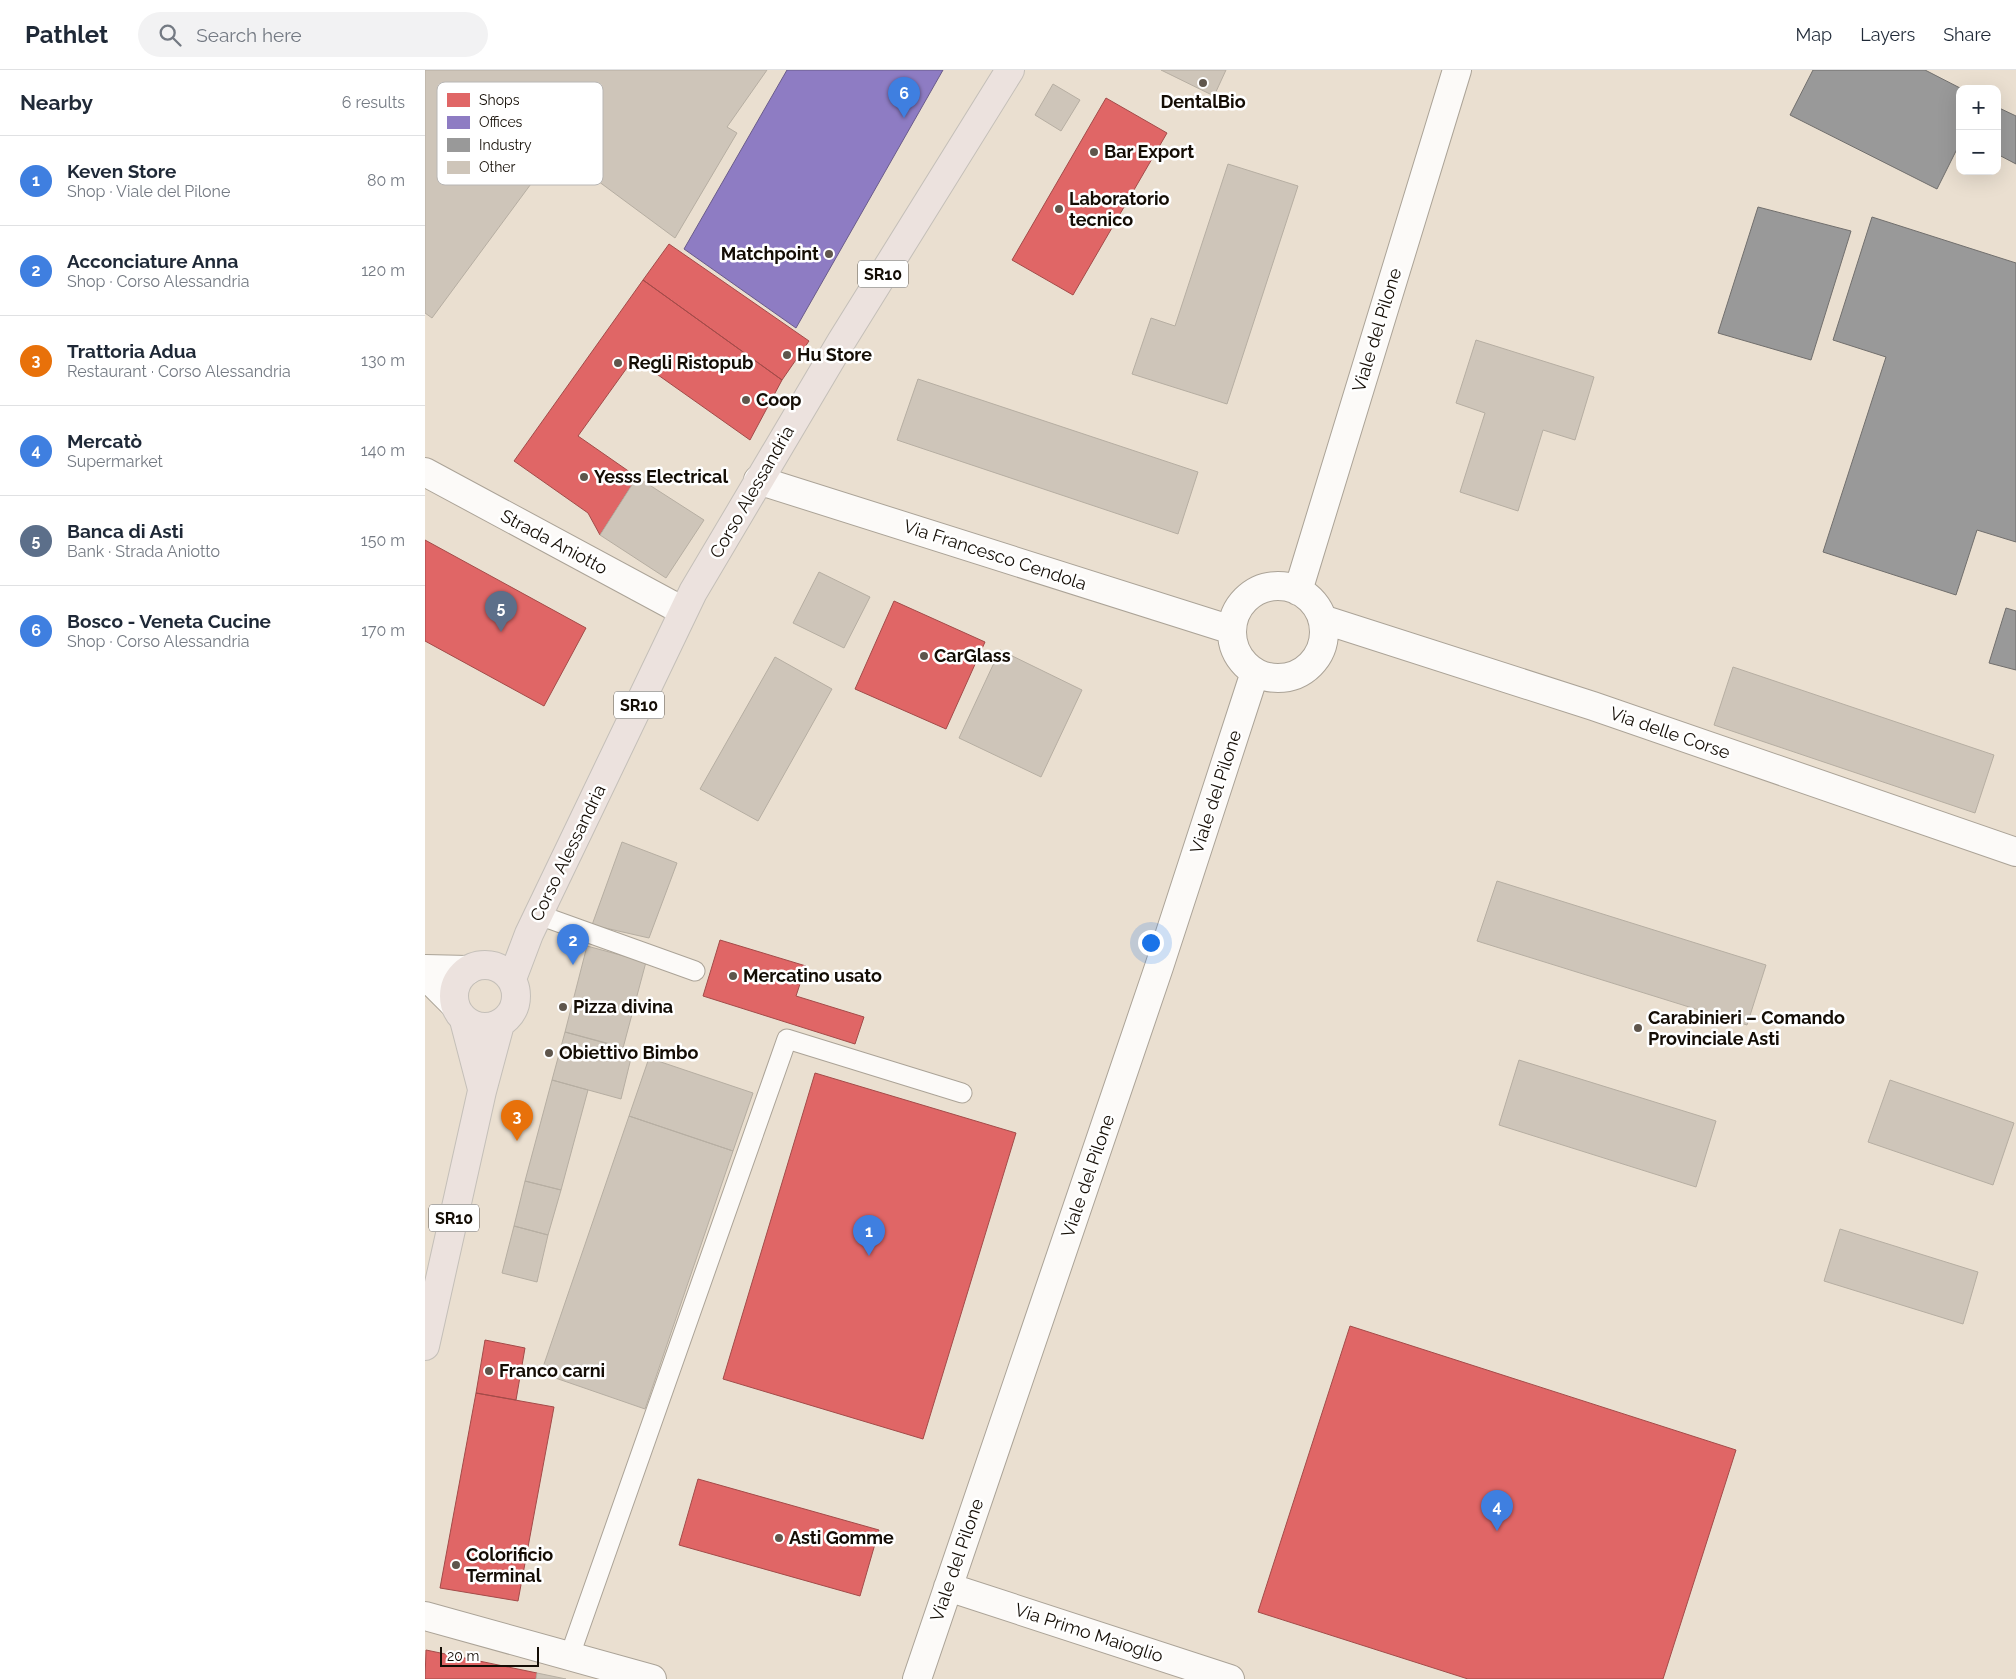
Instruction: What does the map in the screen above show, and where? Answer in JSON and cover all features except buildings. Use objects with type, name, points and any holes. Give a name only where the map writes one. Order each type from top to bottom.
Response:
[{"type":"main road","name":"Corso Alessandria","points":[[425,1346],[482,1091],[500,1024],[509,1018],[514,1009],[517,999],[516,989],[512,980],[534,925],[683,611],[758,480],[841,342],[1009,70]]},
{"type":"main road","name":"Corso Alessandria","points":[[482,1091],[459,1012],[456,985],[534,925]]},
{"type":"main road","points":[[478,967],[497,967],[512,980]]},
{"type":"main road","points":[[459,1012],[480,1028],[500,1024]]},
{"type":"street","name":"Viale del Pilone","points":[[1298,591],[1457,70]]},
{"type":"street","name":"Strada Aniotto","points":[[425,472],[683,611]]},
{"type":"street","name":"Via Francesco Cendola","points":[[758,480],[1232,630]]},
{"type":"street","points":[[1269,587],[1283,587],[1298,591],[1317,608],[1322,619],[1324,634],[1320,650],[1312,663],[1300,672],[1285,678],[1270,678],[1255,672],[1245,664],[1233,643],[1232,630],[1235,616],[1243,603],[1255,593],[1269,587]]},
{"type":"street","name":"Via delle Corse","points":[[1322,619],[1593,706],[2016,852]]},
{"type":"street","name":"Viale del Pilone","points":[[917,1679],[1159,967],[1255,672]]},
{"type":"street","points":[[425,969],[478,967]]},
{"type":"street","points":[[425,975],[459,1012]]},
{"type":"street","name":"Via Primo Maioglio","points":[[948,1587],[1231,1679]]},
{"type":"street","points":[[425,1616],[652,1679]]},
{"type":"lane","points":[[534,925],[695,971]]},
{"type":"lane","points":[[570,1655],[787,1039],[963,1093]]},
{"type":"place","name":"DentalBio","points":[[1203,83]]},
{"type":"place","name":"Bosco - Veneta Cucine","points":[[904,118]]},
{"type":"place","name":"Bar Export","points":[[1094,152]]},
{"type":"place","name":"Laboratorio tecnico","points":[[1059,209]]},
{"type":"place","name":"Matchpoint","points":[[829,254]]},
{"type":"place","name":"Hu Store","points":[[787,355]]},
{"type":"place","name":"Regli Ristopub","points":[[618,363]]},
{"type":"place","name":"Coop","points":[[746,400]]},
{"type":"place","name":"Yesss Electrical","points":[[584,477]]},
{"type":"place","name":"Banca di Asti","points":[[501,632]]},
{"type":"place","name":"CarGlass","points":[[924,656]]},
{"type":"place","name":"Acconciature Anna","points":[[573,965]]},
{"type":"place","name":"Mercatino usato","points":[[733,976]]},
{"type":"place","name":"Pizza divina","points":[[563,1007]]},
{"type":"place","name":"Carabinieri – Comando Provinciale Asti","points":[[1638,1028]]},
{"type":"place","name":"Obiettivo Bimbo","points":[[549,1053]]},
{"type":"place","name":"Trattoria Adua","points":[[517,1141]]},
{"type":"place","name":"Keven Store","points":[[869,1256]]},
{"type":"place","name":"Franco carni","points":[[489,1371]]},
{"type":"place","name":"Mercatò","points":[[1497,1531]]},
{"type":"place","name":"Asti Gomme","points":[[779,1538]]},
{"type":"place","name":"Colorificio Terminal","points":[[456,1565]]}]
